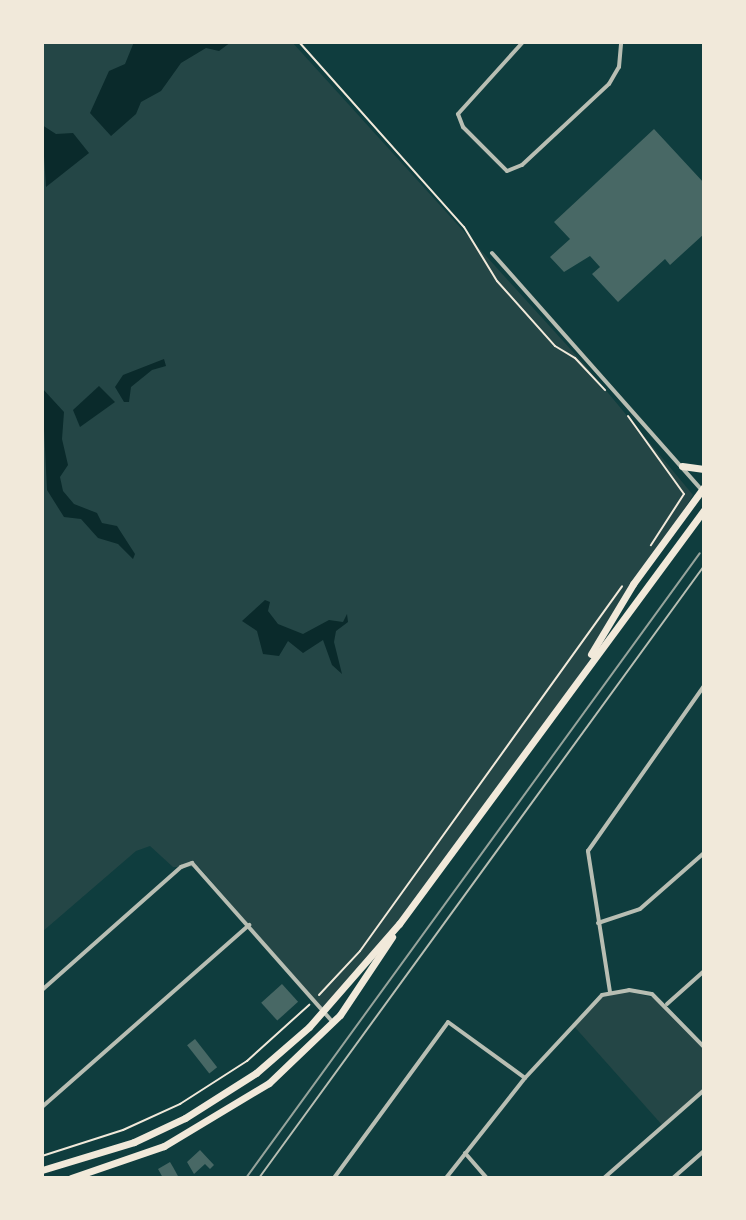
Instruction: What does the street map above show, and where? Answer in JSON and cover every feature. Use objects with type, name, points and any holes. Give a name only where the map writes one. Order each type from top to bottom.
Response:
[{"type":"main road","points":[[682,466],[704,469]]},
{"type":"main road","points":[[585,667],[633,584],[703,489]]},
{"type":"main road","points":[[71,1178],[140,1156],[219,1116],[269,1083],[333,1023],[399,924],[585,667],[704,510]]},
{"type":"main road","points":[[42,1170],[134,1142],[185,1118],[271,1062],[324,1011],[399,924]]},
{"type":"street","points":[[523,42],[458,114],[463,127],[507,171],[522,165],[614,79],[621,42]]},
{"type":"street","points":[[492,253],[703,489]]},
{"type":"street","points":[[610,992],[587,858],[592,843],[704,686]]},
{"type":"street","points":[[597,924],[640,909],[704,853]]},
{"type":"street","points":[[42,990],[184,864],[199,867],[333,1023]]},
{"type":"street","points":[[42,1107],[249,925]]},
{"type":"street","points":[[667,1004],[704,971]]},
{"type":"street","points":[[446,1178],[525,1078],[587,1007],[610,992],[638,990],[667,1004],[704,1047]]},
{"type":"street","points":[[334,1178],[448,1022],[525,1078]]},
{"type":"street","points":[[604,1178],[704,1090]]},
{"type":"street","points":[[673,1178],[704,1151]]},
{"type":"street","points":[[464,1152],[487,1178]]},
{"type":"lane","points":[[259,1178],[704,566]]},
{"type":"path","points":[[299,42],[464,227],[494,278],[615,401]]},
{"type":"path","points":[[622,409],[684,494],[646,552]]},
{"type":"path","points":[[42,1156],[123,1130],[180,1104],[247,1061],[314,1000],[360,951],[628,578]]},
{"type":"shaded area","points":[[42,42],[292,42],[584,364],[693,495],[585,667],[399,924],[324,1011],[199,867],[173,867],[150,846],[136,851],[42,932]]},
{"type":"shaded area","points":[[134,42],[231,42],[219,51],[206,48],[181,63],[161,91],[141,102],[136,114],[111,136],[90,113],[109,71],[125,64]]},
{"type":"shaded area","points":[[42,125],[56,134],[73,133],[89,153],[46,187]]},
{"type":"shaded area","points":[[164,359],[166,366],[152,370],[131,387],[129,402],[124,402],[115,387],[123,375]]},
{"type":"shaded area","points":[[99,386],[115,402],[80,427],[73,410]]},
{"type":"shaded area","points":[[42,388],[64,412],[62,439],[68,465],[60,477],[63,491],[74,504],[97,513],[102,523],[117,526],[135,554],[133,559],[118,544],[98,538],[81,519],[64,517],[47,490]]},
{"type":"shaded area","points":[[265,600],[270,602],[268,611],[278,624],[303,634],[329,620],[343,622],[347,614],[348,622],[336,631],[334,642],[342,674],[332,665],[323,640],[303,653],[288,641],[279,656],[263,654],[257,631],[242,621]]},
{"type":"shaded area","points":[[621,990],[660,999],[704,1047],[704,1090],[663,1126],[572,1024],[595,1000]]},
{"type":"building","points":[[654,129],[704,183],[704,234],[670,265],[665,259],[618,302],[592,274],[600,267],[590,256],[564,272],[550,257],[570,239],[554,222]]},
{"type":"building","points":[[282,984],[298,1002],[277,1021],[261,1003]]},
{"type":"building","points":[[195,1039],[217,1067],[209,1074],[187,1045]]},
{"type":"building","points":[[200,1150],[214,1165],[210,1169],[205,1164],[194,1174],[187,1162]]},
{"type":"building","points":[[170,1162],[179,1178],[163,1178],[158,1169]]},
{"type":"railway","points":[[246,1178],[700,553]]}]
